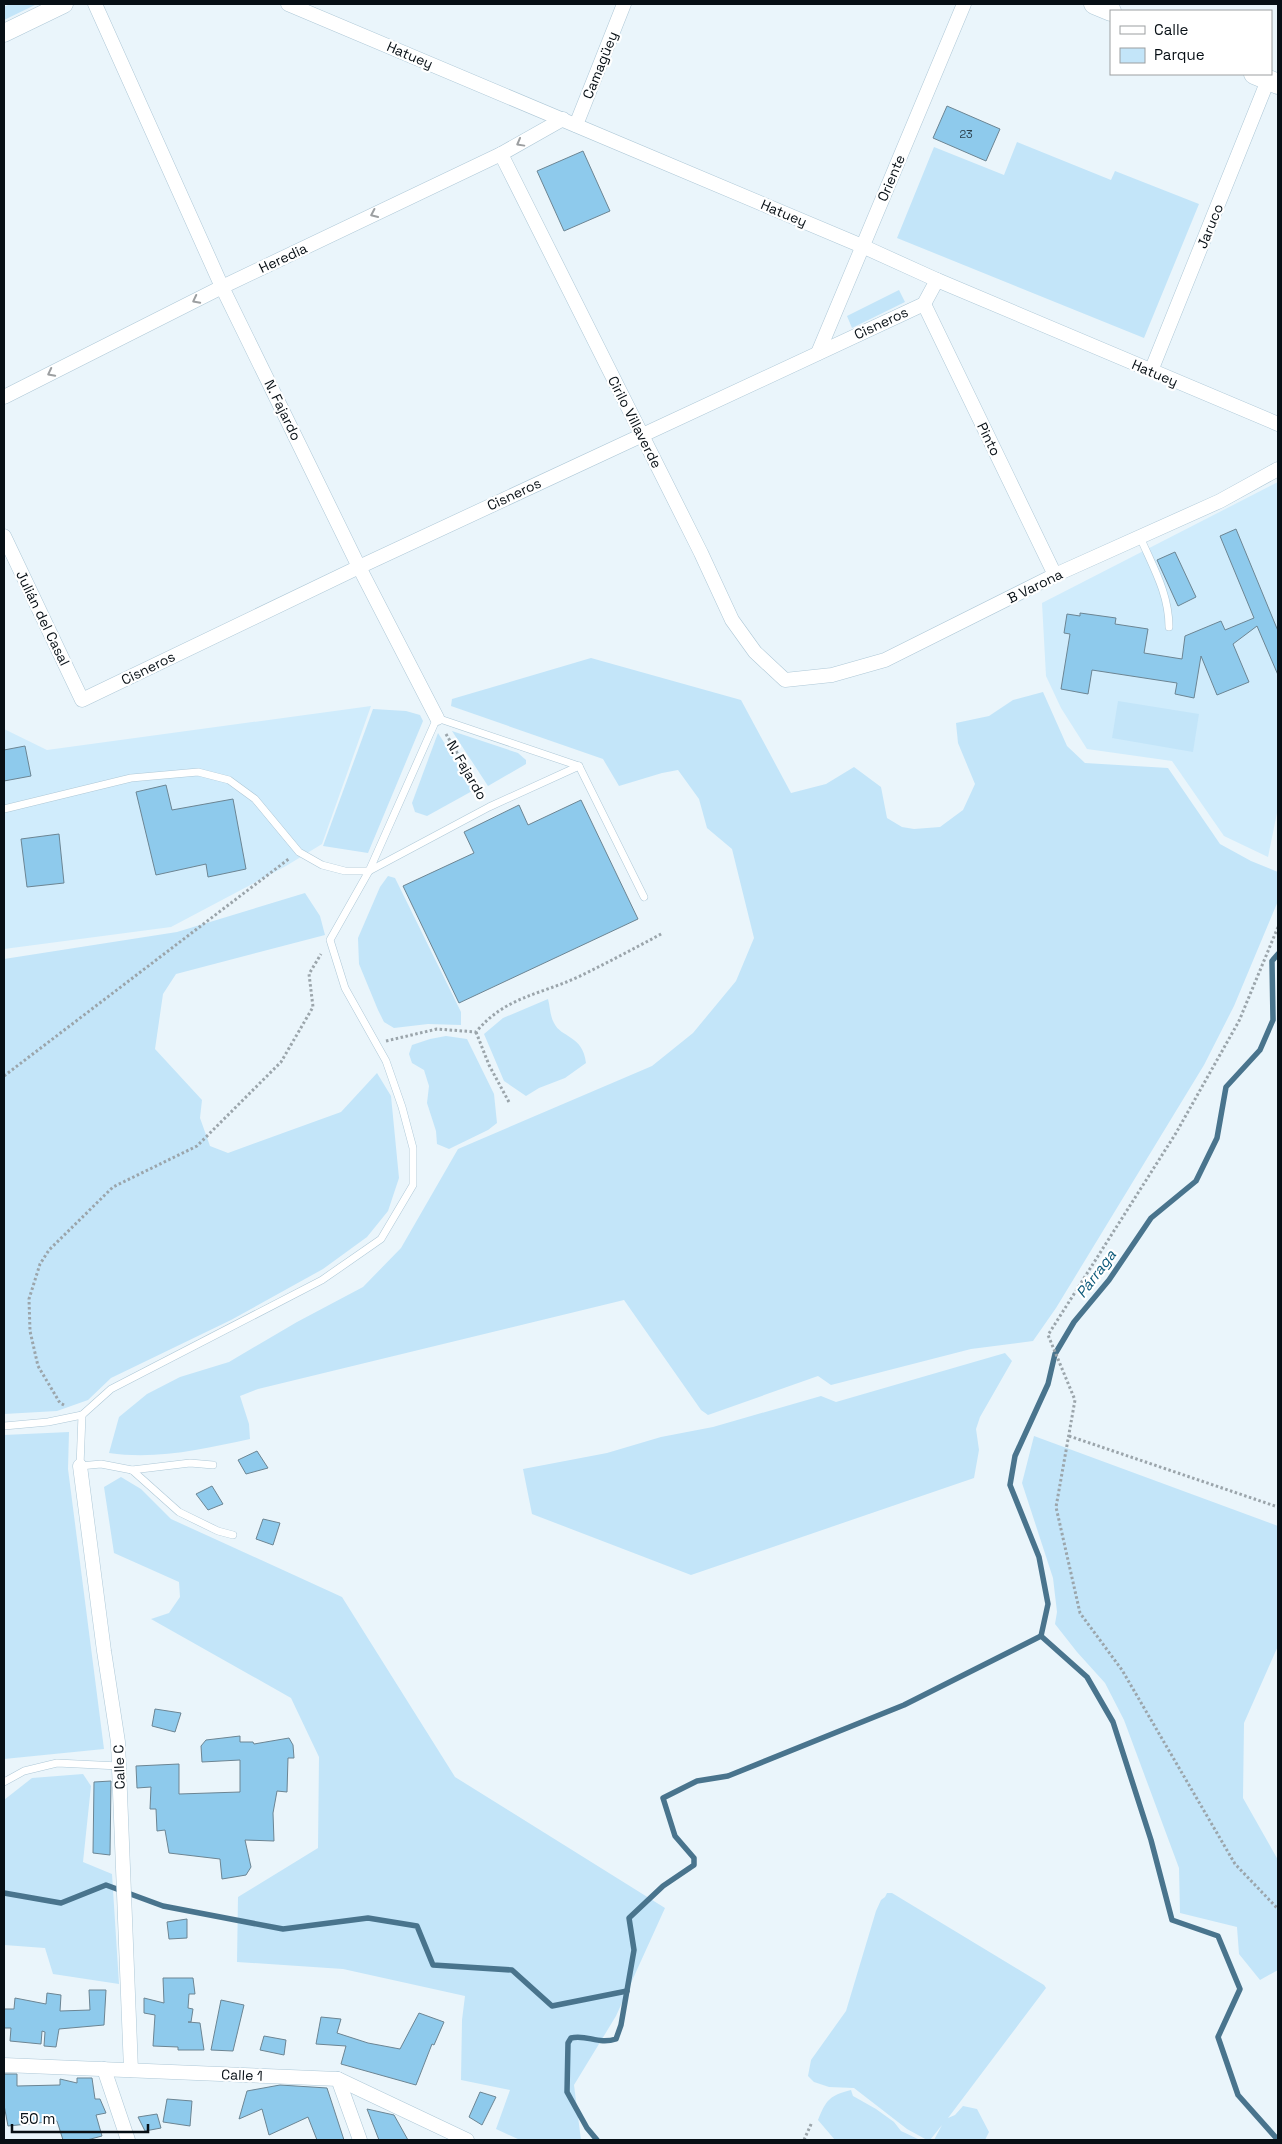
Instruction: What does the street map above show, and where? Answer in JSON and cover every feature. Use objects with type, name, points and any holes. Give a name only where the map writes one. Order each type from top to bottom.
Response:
[{"type":"main road","points":[[1094,4],[1110,11]]},
{"type":"street","points":[[4,33],[64,4]]},
{"type":"street","name":"N. Fajardo","points":[[95,4],[222,287],[437,718]]},
{"type":"street","name":"Hatuey","points":[[288,4],[570,122],[1278,424]]},
{"type":"street","name":"Camagüey","points":[[570,122],[624,4]]},
{"type":"street","name":"Oriente","points":[[818,353],[964,4]]},
{"type":"street","name":"Jaruco","points":[[1151,371],[1267,79]]},
{"type":"street","name":"Heredia","points":[[4,397],[222,287],[570,122]]},
{"type":"street","name":"Cirilo Villaverde","points":[[501,154],[642,435],[732,620],[755,652],[784,680]]},
{"type":"street","name":"Cisneros","points":[[82,700],[360,566],[924,304],[937,280]]},
{"type":"street","name":"Pinto","points":[[924,304],[1055,575]]},
{"type":"street","name":"B Varona","points":[[784,680],[832,675],[885,660],[1055,575],[1220,501],[1278,469]]},
{"type":"street","name":"Julián del Casal","points":[[4,536],[82,700]]},
{"type":"street","name":"Calle C","points":[[80,1466],[118,1742],[131,2070]]},
{"type":"street","name":"Calle 1","points":[[4,2064],[338,2079],[467,2140]]},
{"type":"street","points":[[104,2069],[128,2140]]},
{"type":"street","points":[[338,2079],[360,2140]]},
{"type":"lane","points":[[1140,537],[1166,594],[1169,627]]},
{"type":"lane","points":[[4,1426],[48,1422],[82,1415],[111,1389],[322,1280],[382,1239],[413,1185],[413,1148],[389,1070],[376,1043],[344,988],[330,940],[369,871],[437,718],[579,766],[644,897]]},
{"type":"lane","points":[[4,809],[131,778],[198,772],[229,780],[255,798],[299,852],[322,865],[345,871],[369,871],[489,807],[579,766]]},
{"type":"lane","points":[[82,1415],[80,1466],[101,1464],[132,1470],[190,1463],[213,1465]]},
{"type":"lane","points":[[132,1470],[179,1512],[232,1535]]},
{"type":"lane","points":[[4,1782],[24,1771],[57,1763],[119,1766]]},
{"type":"path","name":"N. Fajardo","points":[[437,718],[489,807]]},
{"type":"path","points":[[4,1076],[299,852]]},
{"type":"path","points":[[1278,927],[1239,1021],[1176,1133],[1048,1335],[1075,1400],[1056,1507],[1080,1613],[1122,1670],[1235,1864],[1278,1909]]},
{"type":"path","points":[[476,1032],[487,1019],[504,1006],[577,978],[663,933]]},
{"type":"path","points":[[82,1415],[60,1403],[38,1366],[30,1331],[29,1299],[40,1264],[49,1250],[112,1187],[197,1146],[281,1062],[313,1007],[309,974],[330,940]]},
{"type":"path","points":[[376,1043],[437,1029],[476,1032]]},
{"type":"path","points":[[476,1032],[489,1065],[510,1104]]},
{"type":"path","points":[[1068,1436],[1278,1507]]},
{"type":"path","points":[[804,2140],[812,2122]]},
{"type":"shaded area","points":[[1278,482],[1278,808],[1268,857],[1224,836],[1172,761],[1087,749],[1061,708],[1046,676],[1042,603]]},
{"type":"shaded area","points":[[371,706],[322,844],[286,866],[171,927],[4,949],[4,729],[47,750]]},
{"type":"green space","points":[[10,4],[37,4],[4,20],[4,7]]},
{"type":"green space","points":[[1017,142],[1111,180],[1115,171],[1199,204],[1144,338],[897,238],[934,147],[1004,175]]},
{"type":"green space","points":[[899,290],[905,302],[852,328],[847,316]]},
{"type":"green space","points":[[591,658],[741,700],[791,793],[826,784],[854,767],[881,787],[887,818],[902,827],[914,829],[940,827],[963,810],[975,784],[958,743],[956,723],[989,716],[1013,700],[1043,692],[1067,746],[1085,763],[1168,768],[1220,844],[1251,861],[1278,872],[1278,901],[1234,1006],[1204,1065],[1056,1308],[1033,1341],[971,1349],[831,1385],[818,1376],[708,1415],[701,1410],[624,1300],[258,1389],[240,1396],[249,1424],[250,1439],[197,1450],[162,1454],[127,1455],[109,1453],[119,1417],[147,1394],[180,1377],[229,1362],[297,1322],[363,1287],[401,1248],[458,1149],[652,1066],[693,1033],[736,981],[754,938],[732,849],[707,828],[699,799],[678,770],[619,786],[603,759],[451,706],[452,699]]},
{"type":"green space","points":[[1118,701],[1199,714],[1193,752],[1112,738]]},
{"type":"green space","points":[[373,709],[406,711],[420,715],[423,721],[368,853],[323,846]]},
{"type":"green space","points":[[452,731],[518,753],[526,760],[526,764],[488,786]]},
{"type":"green space","points":[[438,733],[474,790],[427,816],[415,812],[412,803]]},
{"type":"green space","points":[[388,876],[395,878],[461,1012],[461,1025],[428,1024],[394,1028],[384,1022],[378,1010],[359,964],[358,938],[380,887]]},
{"type":"green space","points":[[305,893],[320,916],[325,935],[176,974],[163,994],[155,1049],[202,1100],[200,1118],[210,1146],[228,1153],[341,1112],[377,1073],[391,1096],[399,1178],[388,1211],[367,1237],[323,1269],[231,1320],[111,1378],[88,1400],[57,1411],[4,1414],[4,959],[177,932]]},
{"type":"green space","points":[[548,999],[554,1023],[557,1028],[581,1047],[586,1063],[565,1078],[539,1088],[526,1096],[504,1081],[484,1034],[503,1018]]},
{"type":"green space","points":[[446,1036],[467,1039],[494,1094],[497,1123],[488,1130],[449,1149],[437,1144],[436,1131],[427,1103],[429,1086],[424,1070],[412,1063],[409,1054],[412,1045]]},
{"type":"green space","points":[[1005,1353],[1012,1361],[980,1417],[976,1429],[979,1450],[974,1478],[691,1575],[532,1514],[523,1469],[607,1453],[661,1437],[713,1427],[821,1396],[836,1402]]},
{"type":"green space","points":[[69,1432],[68,1469],[104,1749],[4,1759],[4,1435]]},
{"type":"green space","points":[[1034,1436],[1278,1526],[1278,1646],[1244,1723],[1243,1798],[1278,1860],[1278,1970],[1260,1980],[1239,1954],[1237,1927],[1180,1913],[1179,1868],[1124,1720],[1105,1683],[1055,1624],[1057,1612],[1053,1578],[1022,1483]]},
{"type":"green space","points":[[121,1477],[141,1489],[171,1519],[342,1597],[455,1777],[665,1908],[616,2016],[574,2085],[581,2140],[520,2140],[496,2129],[510,2090],[461,2080],[462,2020],[465,1996],[343,1969],[237,1962],[238,1897],[318,1848],[319,1757],[291,1698],[151,1619],[169,1613],[180,1597],[179,1582],[114,1553],[104,1487]]},
{"type":"green space","points":[[83,1774],[91,1786],[83,1862],[112,1874],[119,1984],[53,1974],[45,1948],[4,1945],[4,1800],[32,1778]]},
{"type":"green space","points":[[887,1893],[892,1893],[1044,1985],[1046,1988],[948,2118],[955,2115],[963,2106],[977,2109],[989,2132],[985,2140],[934,2140],[942,2125],[930,2140],[927,2140],[907,2129],[854,2088],[829,2087],[814,2082],[808,2076],[811,2060],[846,2011],[876,1911]]},
{"type":"green space","points":[[851,2090],[853,2096],[894,2122],[901,2131],[920,2140],[835,2140],[818,2120],[826,2103],[833,2096]]},
{"type":"building","points":[[947,106],[1000,129],[986,161],[933,138]]},
{"type":"building","points":[[583,151],[610,211],[564,231],[537,171]]},
{"type":"building","points":[[1236,529],[1278,631],[1278,675],[1257,626],[1233,644],[1249,682],[1217,695],[1201,656],[1194,698],[1175,694],[1177,683],[1092,670],[1088,694],[1061,689],[1070,634],[1064,633],[1067,614],[1080,616],[1080,613],[1116,618],[1115,624],[1148,629],[1144,653],[1182,659],[1185,636],[1221,621],[1225,630],[1254,618],[1220,536]]},
{"type":"building","points":[[1175,552],[1196,597],[1178,606],[1157,560]]},
{"type":"building","points":[[25,746],[31,776],[4,781],[4,750]]},
{"type":"building","points":[[166,785],[172,810],[233,799],[246,869],[208,877],[206,864],[156,875],[136,792]]},
{"type":"building","points":[[581,800],[638,919],[459,1003],[403,886],[474,853],[464,832],[519,805],[528,825]]},
{"type":"building","points":[[59,834],[64,883],[27,887],[21,839]]},
{"type":"building","points":[[257,1451],[268,1468],[246,1474],[238,1460]]},
{"type":"building","points":[[212,1486],[223,1504],[208,1510],[196,1494]]},
{"type":"building","points":[[263,1519],[280,1523],[273,1545],[256,1539]]},
{"type":"building","points":[[155,1709],[181,1713],[175,1732],[152,1726]]},
{"type":"building","points":[[240,1736],[240,1742],[253,1742],[254,1744],[289,1738],[293,1745],[294,1758],[288,1758],[287,1792],[277,1791],[273,1813],[274,1841],[245,1840],[251,1867],[246,1875],[222,1879],[220,1859],[169,1853],[165,1830],[157,1831],[156,1809],[150,1809],[151,1787],[137,1788],[136,1766],[179,1764],[179,1794],[240,1792],[240,1760],[202,1762],[201,1746],[206,1740]]},
{"type":"building","points":[[111,1781],[110,1855],[93,1853],[94,1782]]},
{"type":"building","points":[[187,1919],[187,1938],[169,1939],[167,1922]]},
{"type":"building","points":[[163,1978],[193,1978],[195,1994],[189,1994],[188,2008],[193,2009],[191,2022],[188,2022],[200,2023],[204,2050],[178,2050],[178,2047],[153,2046],[155,2015],[144,2013],[144,1998],[164,2003]]},
{"type":"building","points":[[89,1990],[106,1990],[104,2025],[59,2029],[56,2047],[44,2046],[45,2032],[42,2031],[41,2044],[10,2041],[11,2028],[4,2028],[4,2009],[14,2009],[15,1998],[46,2004],[47,1993],[61,1995],[60,2011],[90,2010]]},
{"type":"building","points":[[221,2000],[244,2005],[233,2051],[211,2050]]},
{"type":"building","points":[[419,2013],[444,2022],[434,2045],[432,2044],[416,2085],[341,2064],[346,2046],[316,2044],[321,2017],[341,2019],[337,2033],[368,2043],[400,2049]]},
{"type":"building","points":[[264,2036],[286,2040],[284,2055],[260,2050]]},
{"type":"building","points":[[4,2074],[17,2074],[17,2086],[60,2085],[60,2079],[77,2083],[77,2078],[92,2078],[95,2099],[100,2099],[106,2113],[96,2115],[102,2136],[87,2140],[63,2140],[57,2121],[8,2126],[4,2105]]},
{"type":"building","points":[[280,2085],[327,2088],[344,2140],[317,2140],[308,2117],[269,2135],[262,2109],[239,2119],[247,2091]]},
{"type":"building","points":[[480,2092],[496,2097],[482,2125],[469,2117]]},
{"type":"building","points":[[167,2099],[192,2101],[190,2126],[163,2122]]},
{"type":"building","points":[[367,2109],[394,2115],[408,2140],[379,2140]]},
{"type":"building","points":[[157,2114],[161,2128],[145,2131],[138,2117]]},
{"type":"waterway","name":"Párraga","points":[[1041,1636],[1048,1604],[1039,1557],[1010,1485],[1015,1456],[1048,1384],[1055,1354],[1074,1322],[1109,1280],[1151,1218],[1196,1181],[1217,1138],[1226,1087],[1260,1050],[1273,1020],[1272,961],[1278,954]]},
{"type":"waterway","points":[[1041,1636],[1087,1677],[1113,1722],[1151,1840],[1172,1920],[1218,1936],[1240,1989],[1218,2037],[1238,2095],[1278,2140]]},
{"type":"waterway","points":[[597,2140],[587,2128],[567,2092],[568,2043],[571,2038],[577,2037],[604,2041],[616,2039],[621,2025],[634,1950],[629,1918],[663,1886],[694,1865],[694,1858],[675,1836],[663,1798],[697,1781],[728,1776],[904,1705],[1041,1636]]},
{"type":"waterway","points":[[4,1893],[61,1903],[106,1885],[163,1906],[283,1929],[368,1918],[417,1926],[433,1965],[512,1970],[552,2006],[627,1991]]}]
